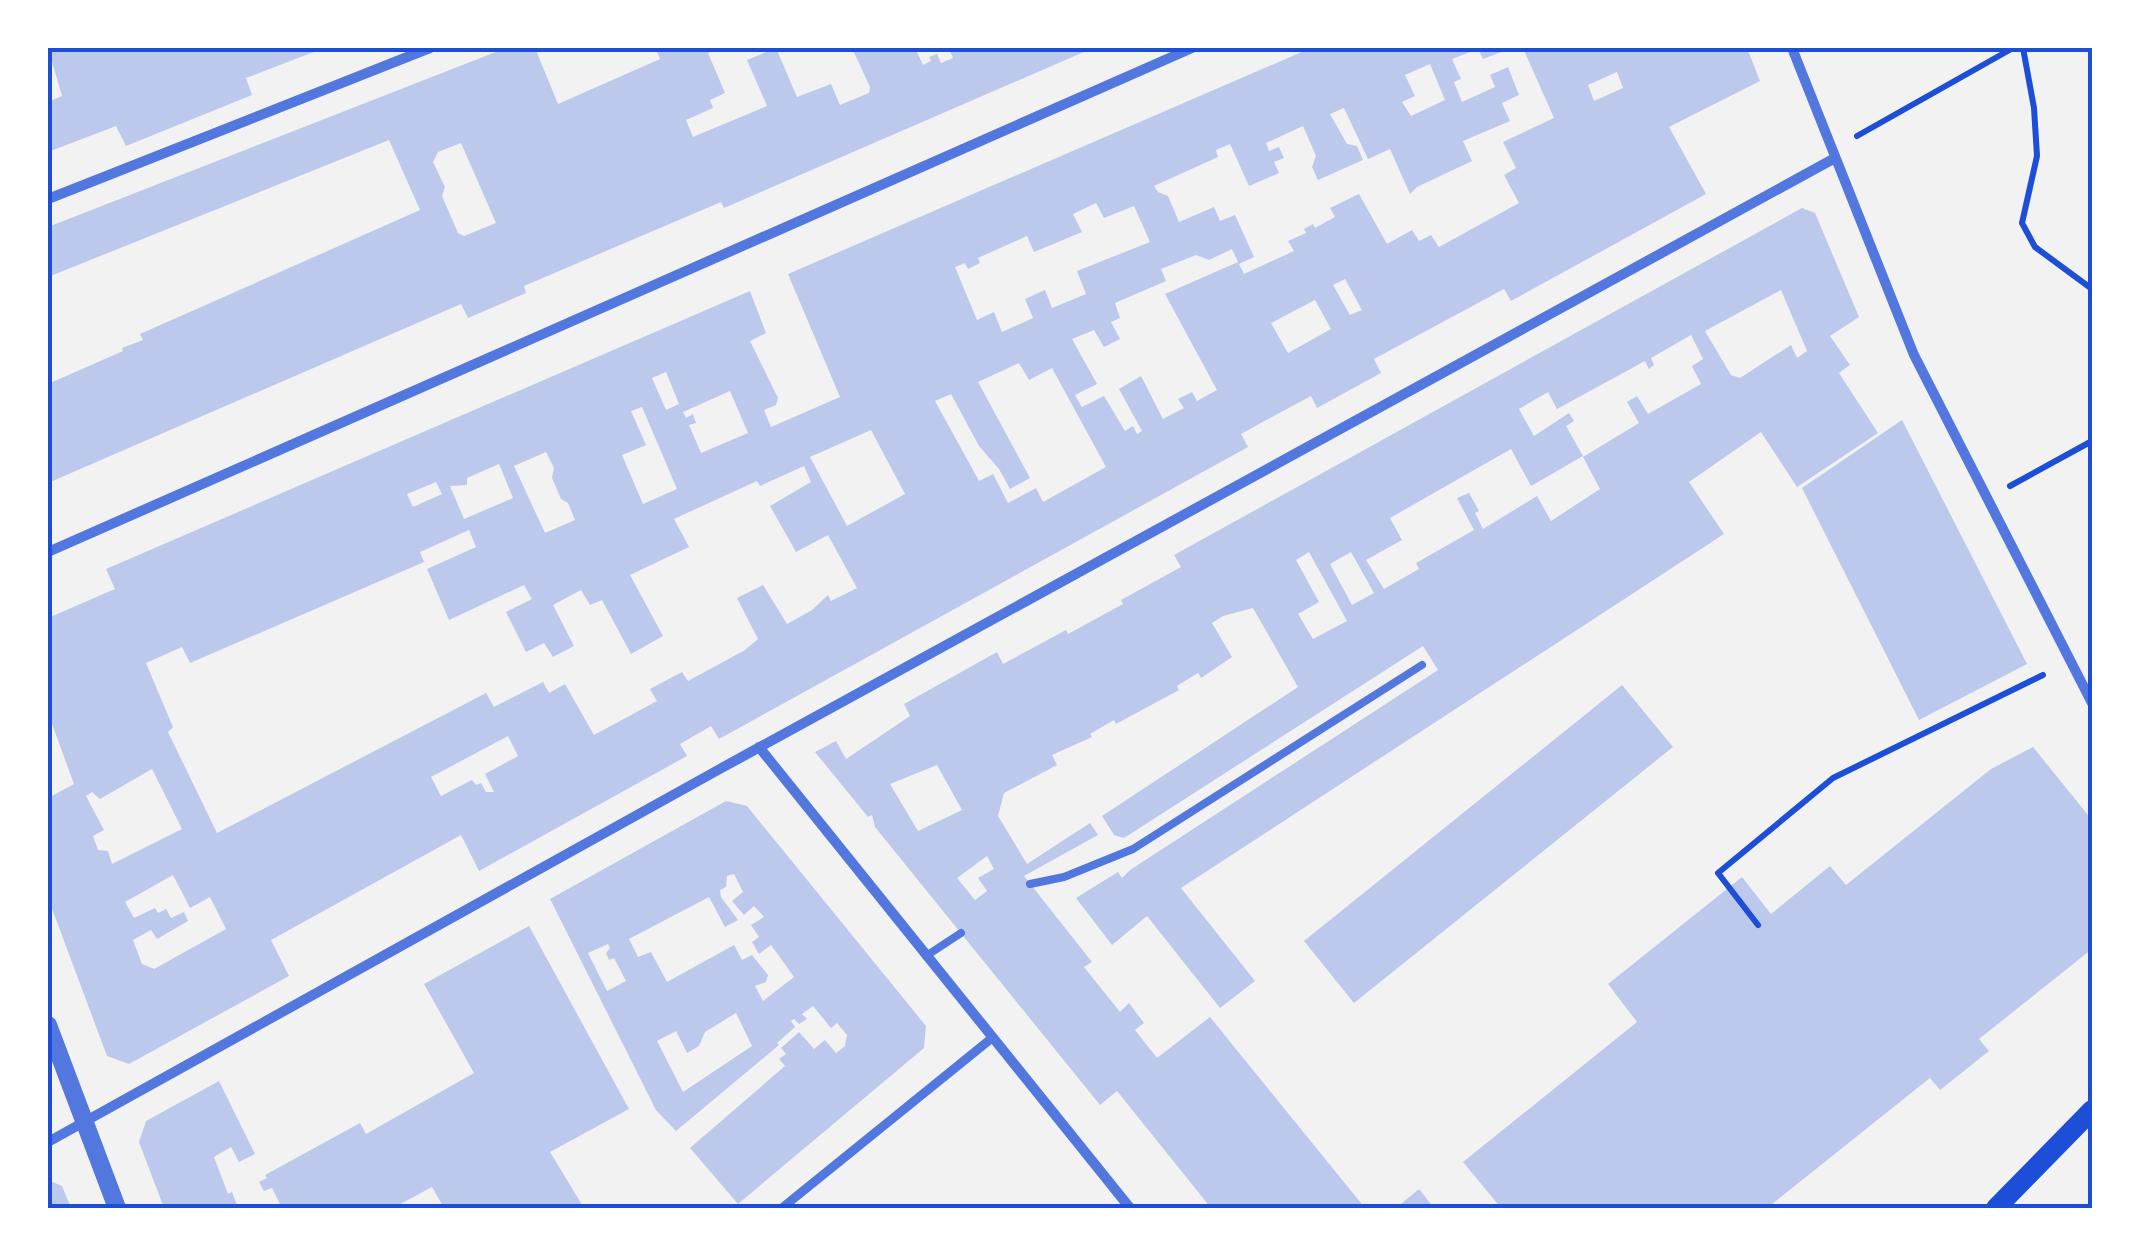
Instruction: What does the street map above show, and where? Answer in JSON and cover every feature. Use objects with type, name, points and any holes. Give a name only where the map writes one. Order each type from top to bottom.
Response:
[{"type":"main road","points":[[1996,1208],[2092,1110]]},
{"type":"street","points":[[48,199],[430,48]]},
{"type":"street","points":[[48,552],[1192,48]]},
{"type":"street","points":[[1792,48],[1914,355],[2092,703]]},
{"type":"street","points":[[48,1142],[1835,158]]},
{"type":"street","points":[[760,747],[1130,1208]]},
{"type":"street","points":[[48,1025],[117,1208]]},
{"type":"street","points":[[782,1208],[992,1038]]},
{"type":"lane","points":[[1030,884],[1064,876],[1132,849],[1422,665]]},
{"type":"lane","points":[[926,956],[961,933]]},
{"type":"path","points":[[1875,128],[2012,48]]},
{"type":"path","points":[[2023,48],[2034,108],[2036,156],[2022,223],[2034,246],[2092,289]]},
{"type":"path","points":[[2030,476],[2092,441]]},
{"type":"path","points":[[1758,925],[1718,873],[1833,778],[2043,675]]},
{"type":"building","points":[[48,48],[324,48],[246,78],[252,95],[126,146],[116,126],[48,152],[48,102],[62,96]]},
{"type":"building","points":[[506,48],[535,48],[558,104],[660,59],[655,48],[722,48],[708,53],[725,93],[710,100],[713,108],[686,120],[693,137],[767,106],[747,60],[776,48],[797,97],[831,84],[840,105],[869,93],[870,87],[852,48],[915,48],[923,65],[937,54],[941,63],[953,58],[949,48],[1093,48],[724,208],[721,202],[524,286],[526,293],[468,318],[461,304],[48,483],[48,384],[123,351],[122,348],[143,340],[140,334],[420,210],[389,140],[48,277],[48,227]],"holes":[[[461,143],[496,223],[464,236],[458,233],[442,196],[445,187],[433,162],[438,152]]]},
{"type":"building","points":[[1311,48],[1512,48],[1483,59],[1478,49],[1452,59],[1461,79],[1454,82],[1462,102],[1495,87],[1490,75],[1508,67],[1519,95],[1502,103],[1510,121],[1463,141],[1472,161],[1410,194],[1390,149],[1368,159],[1344,108],[1330,114],[1347,144],[1357,146],[1363,160],[1318,180],[1312,167],[1316,156],[1303,126],[1266,143],[1269,151],[1279,147],[1284,158],[1274,162],[1279,173],[1249,186],[1230,144],[1216,150],[1218,157],[1154,186],[1168,196],[1179,222],[1214,207],[1220,221],[1235,215],[1254,257],[1239,264],[1244,274],[1294,251],[1288,241],[1306,233],[1304,229],[1313,224],[1315,228],[1335,217],[1330,208],[1359,194],[1387,244],[1412,230],[1419,241],[1431,235],[1439,247],[1519,203],[1504,175],[1516,168],[1503,142],[1554,118],[1523,48],[1747,48],[1760,81],[1669,127],[1706,194],[1511,301],[1504,289],[1374,359],[1381,373],[1317,408],[1311,396],[1259,424],[1241,434],[1248,447],[719,739],[711,726],[680,744],[687,756],[479,871],[461,835],[271,940],[289,976],[129,1064],[107,1056],[48,898],[48,798],[74,784],[48,713],[48,618],[115,589],[106,569],[750,291],[766,333],[750,341],[778,398],[776,405],[764,410],[771,427],[840,397],[788,274]],"holes":[[[1430,64],[1445,100],[1411,116],[1402,102],[1415,96],[1405,75]],[[1617,72],[1623,88],[1594,101],[1588,85]],[[1096,203],[1104,218],[1134,206],[1150,242],[1077,271],[1086,294],[1052,308],[1045,290],[1025,299],[1033,318],[1002,332],[994,312],[977,320],[955,267],[965,263],[968,269],[980,263],[978,258],[1027,236],[1034,252],[1082,232],[1073,214]],[[1232,249],[1238,262],[1165,294],[1217,390],[1197,401],[1192,392],[1178,399],[1184,408],[1163,419],[1141,376],[1119,389],[1142,431],[1137,434],[1133,426],[1125,431],[1104,396],[1082,407],[1075,395],[1097,384],[1072,339],[1094,330],[1104,347],[1120,339],[1111,322],[1120,318],[1115,303],[1166,281],[1161,269],[1196,255],[1209,260]],[[1345,279],[1362,310],[1350,315],[1333,285]],[[1315,300],[1331,329],[1288,353],[1271,323]],[[1019,363],[1029,380],[1052,368],[1106,467],[1043,502],[1036,488],[1008,503],[993,474],[979,481],[935,401],[951,394],[979,446],[1010,489],[1030,478],[978,382]],[[666,372],[679,404],[666,410],[652,378]],[[730,391],[748,433],[701,453],[689,425],[696,423],[693,414],[686,418],[683,412]],[[642,407],[677,489],[643,504],[622,455],[646,445],[631,411]],[[871,430],[905,494],[847,526],[810,457]],[[546,452],[554,468],[552,478],[575,520],[545,533],[514,466]],[[499,464],[513,498],[464,519],[450,486],[467,485],[467,478]],[[804,466],[811,482],[770,506],[796,552],[828,535],[857,588],[831,601],[828,595],[812,610],[787,624],[763,585],[737,598],[758,639],[688,681],[682,672],[650,689],[657,701],[594,735],[565,684],[549,693],[543,682],[494,707],[486,693],[217,833],[168,732],[173,727],[146,663],[182,647],[190,663],[424,562],[420,552],[469,530],[476,547],[427,569],[449,620],[524,585],[532,599],[506,612],[526,652],[544,643],[553,657],[574,646],[553,605],[581,590],[590,605],[602,600],[631,654],[663,636],[630,575],[689,547],[674,519],[757,481],[760,486]],[[436,482],[442,494],[413,507],[407,494]],[[508,736],[518,756],[485,774],[494,792],[486,792],[481,783],[476,785],[472,780],[441,796],[431,777]],[[152,769],[182,829],[112,864],[108,851],[98,850],[93,836],[104,830],[86,796],[92,792],[100,799]],[[173,875],[190,908],[210,897],[226,929],[154,969],[142,964],[133,940],[151,930],[157,939],[188,921],[184,912],[171,918],[166,909],[158,913],[155,908],[134,918],[125,902]]]},
{"type":"building","points":[[1802,208],[1815,213],[1859,317],[1830,336],[1850,365],[1839,373],[1878,433],[1797,487],[1761,432],[1689,482],[1724,534],[1181,888],[1255,981],[1220,1008],[1147,916],[1112,945],[1076,898],[1118,872],[1122,878],[1438,670],[1423,646],[1124,838],[1114,835],[1102,816],[1298,687],[1253,608],[1223,616],[1212,623],[1232,657],[1201,678],[1198,673],[1177,686],[1179,690],[1052,755],[1057,765],[1004,793],[998,816],[1027,864],[1090,823],[1098,835],[1024,876],[1092,962],[1084,967],[1120,1012],[1129,1003],[1144,1023],[1135,1030],[1157,1058],[1210,1017],[1365,1208],[1211,1208],[1117,1091],[1100,1105],[875,827],[872,815],[868,817],[815,752],[836,741],[846,759],[910,716],[904,704],[997,652],[1003,664],[1123,604],[1121,600],[1181,567],[1174,555]],"holes":[[[1781,290],[1807,351],[1797,358],[1791,345],[1740,378],[1731,375],[1705,331]],[[1691,335],[1703,359],[1692,366],[1701,384],[1648,414],[1637,396],[1627,402],[1639,423],[1583,457],[1600,489],[1551,521],[1537,496],[1483,529],[1469,493],[1457,498],[1474,530],[1416,563],[1419,569],[1384,589],[1366,560],[1402,540],[1390,518],[1511,449],[1531,486],[1583,456],[1566,426],[1574,421],[1569,413],[1534,436],[1519,409],[1548,392],[1557,409],[1645,361],[1649,369],[1654,365],[1651,358]],[[1309,552],[1347,621],[1313,639],[1298,614],[1319,602],[1296,560]],[[1351,552],[1374,593],[1352,605],[1330,564]],[[937,765],[962,810],[918,831],[890,784]],[[987,856],[994,869],[978,878],[987,891],[975,900],[957,878]]]},
{"type":"building","points":[[1902,420],[2027,664],[1919,720],[1802,488]]},
{"type":"building","points":[[1622,685],[1673,747],[1354,1003],[1304,941]]},
{"type":"building","points":[[2033,747],[2092,820],[2092,949],[1979,1039],[1989,1051],[1940,1090],[1930,1078],[1767,1208],[1501,1208],[1463,1162],[1637,1022],[1608,984],[1742,877],[1771,914],[1830,866],[1846,885],[1991,769]]},
{"type":"building","points":[[726,801],[747,806],[926,1026],[924,1048],[738,1204],[690,1148],[785,1066],[779,1059],[786,1054],[781,1048],[799,1032],[814,1049],[825,1040],[836,1053],[845,1046],[847,1035],[837,1023],[831,1028],[813,1006],[802,1014],[807,1019],[799,1024],[791,1021],[795,1027],[779,1045],[676,1131],[656,1110],[550,899]],"holes":[[[734,874],[743,892],[732,901],[744,915],[754,906],[764,917],[751,925],[759,937],[752,942],[759,954],[771,945],[794,977],[763,1001],[755,986],[766,982],[768,975],[752,955],[742,960],[734,945],[667,982],[651,952],[638,957],[629,939],[709,897],[725,927],[738,920],[720,890],[726,887],[727,876]],[[608,944],[609,960],[614,958],[626,981],[607,991],[588,953]],[[736,1013],[752,1046],[683,1092],[657,1041],[676,1031],[687,1053],[699,1046],[705,1032]]]},
{"type":"building","points":[[529,926],[629,1109],[550,1152],[584,1208],[444,1208],[432,1187],[393,1208],[282,1208],[272,1188],[264,1191],[259,1182],[267,1178],[265,1175],[360,1123],[366,1134],[474,1073],[424,984]]},
{"type":"building","points":[[219,1081],[255,1154],[239,1162],[231,1147],[214,1157],[228,1194],[232,1192],[238,1208],[164,1208],[139,1142],[146,1121]]},
{"type":"building","points":[[48,1180],[62,1186],[71,1208],[48,1208]]},
{"type":"building","points":[[1419,1189],[1434,1208],[1396,1208]]}]
